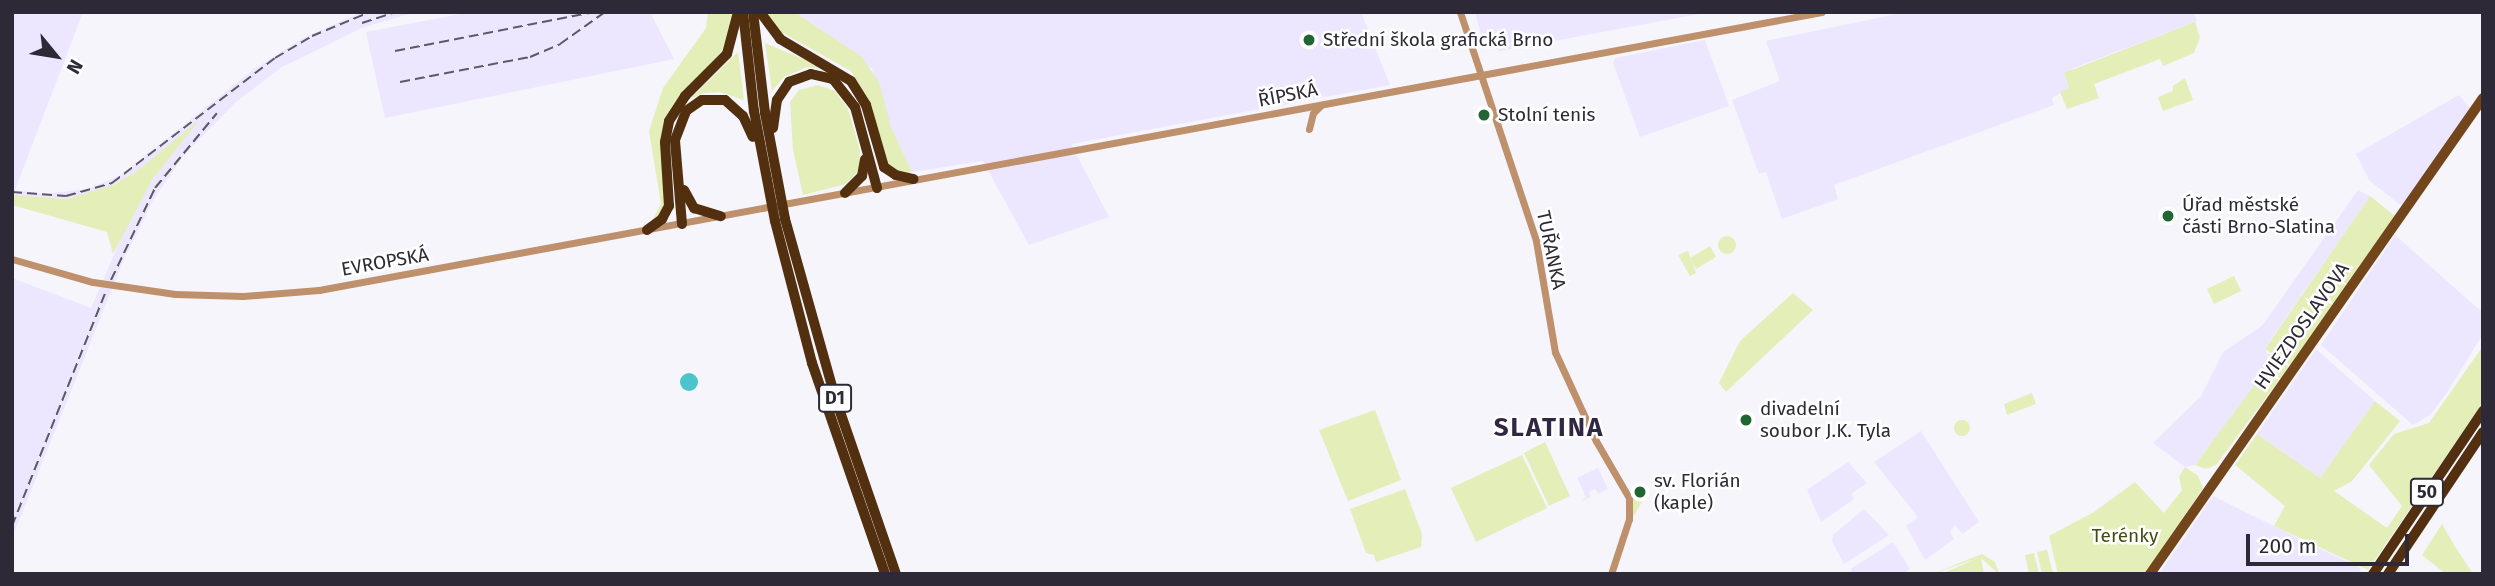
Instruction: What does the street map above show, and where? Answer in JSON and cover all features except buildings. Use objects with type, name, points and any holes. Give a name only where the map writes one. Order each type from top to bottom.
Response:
[{"type":"highway","points":[[682,224],[665,142],[669,121],[685,96],[727,54],[737,12]]},
{"type":"highway","name":"D1","points":[[743,12],[767,183],[775,196]]},
{"type":"highway","name":"D1","points":[[753,12],[775,167],[775,196],[812,363],[885,574]]},
{"type":"highway","points":[[760,12],[780,39],[851,81],[866,105],[874,143],[877,188]]},
{"type":"highway","points":[[775,167],[772,121],[777,100],[789,82],[811,74],[833,79],[848,93],[877,188]]},
{"type":"highway","points":[[647,230],[667,210],[674,181],[675,140],[681,119],[694,103],[715,98],[734,106],[747,120],[767,183]]},
{"type":"highway","points":[[874,143],[886,169],[914,179]]},
{"type":"highway","points":[[845,193],[862,176],[866,153]]},
{"type":"highway","points":[[674,181],[694,208],[721,216]]},
{"type":"highway","name":"D1","points":[[780,220],[836,400],[896,574]]},
{"type":"highway","name":"50","points":[[2373,574],[2483,411]]},
{"type":"highway","name":"50","points":[[2388,574],[2483,432]]},
{"type":"main road","name":"HVIEZDOSLAVOVA","points":[[2150,574],[2483,98]]},
{"type":"street","name":"TUŘANKA","points":[[1460,12],[1484,75],[1536,241],[1555,352],[1596,441],[1624,487],[1629,519],[1611,574]]},
{"type":"street","name":"ŘÍPSKÁ","points":[[761,209],[1822,12]]},
{"type":"street","points":[[1309,130],[1312,113],[1323,104]]},
{"type":"street","name":"EVROPSKÁ","points":[[13,259],[83,279],[146,291],[220,297],[305,292],[761,209]]},
{"type":"shaded area","points":[[12,12],[83,12],[15,190],[44,194],[88,189],[121,175],[253,70],[303,38],[362,12],[415,12],[362,28],[282,67],[236,102],[183,156],[152,202],[124,259],[12,538],[12,278],[91,308],[132,213],[162,164],[194,125],[136,172],[103,190],[67,199],[12,195]]},
{"type":"shaded area","points":[[471,12],[650,12],[674,59],[385,118],[366,32]]},
{"type":"shaded area","points":[[794,12],[1361,12],[1390,85],[1071,144],[1109,217],[1029,245],[983,161],[912,172],[891,127],[872,69]]},
{"type":"shaded area","points":[[1475,12],[1710,12],[1500,51],[1492,46],[1490,37],[1482,38]]},
{"type":"shaded area","points":[[1907,12],[2194,12],[2197,21],[2074,68],[2064,74],[2069,88],[2052,98],[2054,105],[1834,185],[1838,199],[1782,219],[1766,172],[1759,174],[1732,100],[1780,81],[1766,41]]},
{"type":"shaded area","points":[[1705,40],[1729,106],[1640,137],[1613,63],[1615,58]]},
{"type":"shaded area","points":[[2459,95],[2471,109],[2404,204],[2399,204],[2369,180],[2356,154]]},
{"type":"shaded area","points":[[2358,190],[2370,196],[2265,348],[2270,364],[2195,465],[2185,467],[2153,443],[2201,396],[2223,352],[2262,326]]},
{"type":"shaded area","points":[[2395,235],[2483,313],[2483,334],[2446,394],[2430,415],[2413,425],[2321,345]]},
{"type":"shaded area","points":[[2316,349],[2375,401],[2320,478],[2257,434]]},
{"type":"shaded area","points":[[1921,431],[1979,522],[1962,534],[1955,525],[1950,532],[1954,539],[1925,560],[1906,526],[1918,517],[1874,462]]},
{"type":"shaded area","points":[[1848,462],[1867,483],[1851,494],[1854,499],[1821,522],[1807,490]]},
{"type":"shaded area","points":[[1598,468],[1608,489],[1598,494],[1595,489],[1589,492],[1591,497],[1580,502],[1586,497],[1577,478]]},
{"type":"shaded area","points":[[2213,496],[2361,568],[2358,574],[2159,574]]},
{"type":"shaded area","points":[[1864,509],[1889,535],[1844,564],[1832,541],[1833,535]]},
{"type":"shaded area","points":[[1893,542],[1910,569],[1902,574],[1850,574],[1852,568]]},
{"type":"green space","points":[[708,12],[735,12],[728,44],[671,108],[668,196],[662,213],[652,221],[661,204],[649,131],[663,88],[706,28]]},
{"type":"green space","points":[[766,12],[794,12],[861,56],[879,82],[891,127],[912,172],[898,174],[886,165],[871,104],[851,71],[781,32]]},
{"type":"green space","points":[[2195,22],[2200,37],[2194,53],[2163,66],[2160,59],[2094,84],[2099,98],[2067,109],[2060,92],[2069,88],[2064,73]]},
{"type":"green space","points":[[765,43],[825,69],[807,67],[784,77],[772,91]]},
{"type":"green space","points":[[738,52],[744,100],[720,92],[703,93],[689,100]]},
{"type":"green space","points":[[2185,78],[2193,100],[2163,111],[2158,97],[2173,91],[2173,86]]},
{"type":"green space","points":[[818,85],[835,91],[848,109],[860,151],[859,170],[846,184],[803,195],[793,150],[790,102],[799,90]]},
{"type":"green space","points":[[200,119],[152,180],[113,254],[107,232],[12,205],[12,195],[67,199],[113,185],[136,172]]},
{"type":"green space","points":[[2370,196],[2395,216],[2292,366],[2265,349]]},
{"type":"green space","points":[[1727,236],[1733,239],[1736,245],[1733,251],[1727,254],[1721,251],[1718,245],[1721,239]]},
{"type":"green space","points":[[1710,246],[1716,257],[1696,269],[1690,258]]},
{"type":"green space","points":[[1688,251],[1696,273],[1690,276],[1678,255]]},
{"type":"green space","points":[[2234,276],[2241,291],[2214,304],[2207,289]]},
{"type":"green space","points":[[1793,293],[1813,310],[1726,392],[1719,383],[1740,341]]},
{"type":"green space","points":[[2483,346],[2483,402],[2368,570],[2274,526],[2285,506],[2235,465],[2257,434],[2320,478],[2375,401],[2400,421],[2352,481],[2334,491],[2387,528],[2402,506],[2369,465],[2394,434],[2429,423]]},
{"type":"green space","points":[[2268,353],[2289,367],[2216,465],[2206,469],[2195,465],[2270,364]]},
{"type":"green space","points":[[2032,393],[2036,404],[2007,415],[2004,404]]},
{"type":"green space","points":[[1375,410],[1401,480],[1348,501],[1319,430]]},
{"type":"green space","points":[[1962,420],[1970,428],[1962,436],[1954,428]]},
{"type":"green space","points":[[1545,442],[1570,496],[1549,506],[1524,453]]},
{"type":"green space","points":[[1522,455],[1547,508],[1476,542],[1451,488]]},
{"type":"green space","name":"Terénky","points":[[2185,467],[2198,476],[2203,488],[2145,574],[2058,574],[2049,536],[2094,512],[2135,482],[2164,513],[2182,490],[2179,477]]},
{"type":"green space","points":[[1642,485],[1642,502],[1633,517],[1632,492]]},
{"type":"green space","points":[[1405,489],[1422,534],[1421,547],[1376,562],[1374,555],[1366,553],[1350,509]]},
{"type":"green space","points":[[2442,524],[2473,574],[2446,574],[2422,555]]},
{"type":"green space","points":[[2047,550],[2053,573],[2042,574],[2037,552]]},
{"type":"green space","points":[[2034,553],[2039,574],[2029,574],[2025,555]]},
{"type":"green space","points":[[1982,554],[1995,562],[1999,574],[1981,558],[1984,574],[1941,574],[1978,558],[1932,574]]},
{"type":"water","points":[[685,373],[693,373],[698,382],[696,389],[685,391],[680,386],[680,378]]},
{"type":"railway","points":[[12,192],[66,196],[112,183],[275,58],[312,36],[370,12]]},
{"type":"railway","points":[[362,23],[396,12]]},
{"type":"railway","points":[[395,51],[594,12]]},
{"type":"railway","points":[[400,82],[530,57],[560,44],[605,12]]},
{"type":"railway","points":[[111,280],[155,188],[217,113]]},
{"type":"railway","points":[[12,526],[106,291]]},
{"type":"place","name":"Střední škola grafická Brno","points":[[1309,40]]},
{"type":"place","name":"Stolní tenis","points":[[1484,115]]},
{"type":"place","name":"Úřad městské části Brno-Slatina","points":[[2168,216]]},
{"type":"place","name":"divadelní soubor J.K. Tyla","points":[[1746,420]]},
{"type":"place","name":"sv. Florián (kaple)","points":[[1640,492]]},
{"type":"district","name":"SLATINA","points":[[1549,428]]}]
